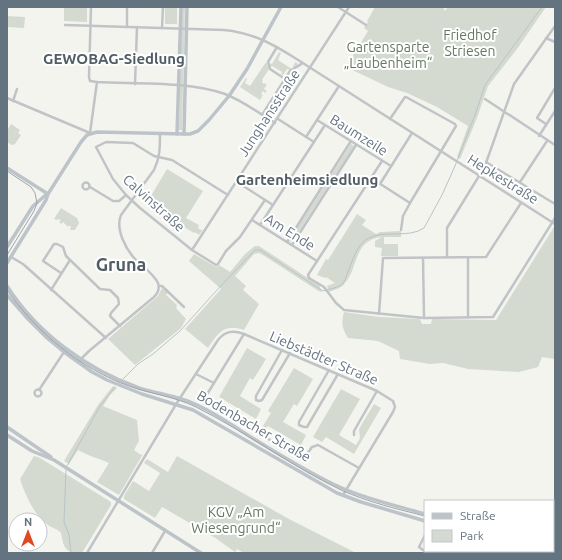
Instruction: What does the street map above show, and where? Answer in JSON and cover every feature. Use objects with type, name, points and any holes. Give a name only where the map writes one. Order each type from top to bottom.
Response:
[{"type":"street","points":[[91,7],[90,81],[178,85],[207,89],[229,96],[275,123]]},
{"type":"street","points":[[127,7],[127,27]]},
{"type":"street","points":[[162,28],[163,7]]},
{"type":"street","points":[[177,134],[180,7]]},
{"type":"street","points":[[184,134],[187,7]]},
{"type":"street","points":[[7,98],[90,133],[190,134],[198,130],[209,120],[229,96],[247,69],[281,7]]},
{"type":"street","points":[[338,7],[366,25]]},
{"type":"street","name":"Junghansstraße","points":[[192,250],[349,7]]},
{"type":"street","name":"Hepkestraße","points":[[66,25],[180,28],[236,32],[263,40],[278,47],[554,223]]},
{"type":"street","points":[[447,258],[447,228],[480,176],[514,84],[555,26]]},
{"type":"street","points":[[135,84],[137,27]]},
{"type":"street","points":[[546,38],[555,42]]},
{"type":"street","name":"Junghansstraße","points":[[278,47],[268,62],[270,69],[285,79]]},
{"type":"street","name":"Junghansstraße","points":[[262,115],[290,71],[302,63]]},
{"type":"street","points":[[7,263],[9,256],[42,207],[48,194],[81,142],[90,133],[97,82]]},
{"type":"street","points":[[306,137],[339,86]]},
{"type":"street","points":[[546,124],[537,118],[555,88]]},
{"type":"street","points":[[13,101],[17,90]]},
{"type":"street","points":[[390,119],[406,97],[455,124],[456,126],[403,216],[401,230]]},
{"type":"street","points":[[485,99],[539,136],[555,145]]},
{"type":"street","points":[[539,136],[555,111]]},
{"type":"street","points":[[278,119],[314,142]]},
{"type":"street","name":"Baumzeile","points":[[317,120],[391,166]]},
{"type":"street","points":[[260,225],[325,125]]},
{"type":"street","points":[[380,184],[412,133]]},
{"type":"street","points":[[160,134],[160,157],[154,170],[120,217],[120,230],[132,255],[154,277],[159,286],[162,286],[184,307]]},
{"type":"street","points":[[520,182],[547,140]]},
{"type":"street","points":[[287,242],[351,141]]},
{"type":"street","name":"Calvinstraße","points":[[160,157],[154,156],[132,142],[106,142],[97,146],[97,149],[113,179],[126,195],[192,250],[217,265],[226,251],[240,238],[252,220]]},
{"type":"street","points":[[292,245],[356,145]]},
{"type":"street","points":[[160,157],[172,160],[228,195]]},
{"type":"street","points":[[382,161],[308,275],[309,278],[324,287],[336,304],[343,310],[424,318],[493,317],[554,223],[555,218]]},
{"type":"street","name":"Hepkestraße","points":[[486,162],[555,204]]},
{"type":"street","points":[[7,168],[48,194]]},
{"type":"street","points":[[371,178],[410,203]]},
{"type":"street","points":[[237,182],[273,205]]},
{"type":"street","points":[[90,187],[112,201],[119,200],[126,195]]},
{"type":"street","points":[[7,247],[33,206],[48,194]]},
{"type":"street","points":[[252,220],[265,200]]},
{"type":"street","points":[[379,314],[383,258],[486,257],[522,203]]},
{"type":"street","name":"Am Ende","points":[[252,220],[317,261]]},
{"type":"street","points":[[61,273],[43,261],[52,246],[57,244],[63,247],[66,256],[100,289],[110,290],[118,298],[119,304],[110,316],[120,326]]},
{"type":"street","points":[[9,256],[23,264],[106,338]]},
{"type":"street","points":[[468,257],[468,318]]},
{"type":"street","points":[[423,258],[424,318]]},
{"type":"street","points":[[51,290],[70,260]]},
{"type":"street","name":"Bodenbacher Straße","points":[[7,286],[21,305],[40,326],[92,372],[120,386],[193,410],[326,487],[343,495],[366,504],[424,521]]},
{"type":"street","points":[[80,361],[89,351],[154,298],[159,286]]},
{"type":"street","name":"Bodenbacher Straße","points":[[7,295],[32,324],[64,352],[80,361],[128,384],[198,405],[319,477],[347,490],[424,514]]},
{"type":"street","name":"Liebstädter Straße","points":[[118,501],[176,404],[221,336],[227,332],[233,331],[244,334],[329,370],[377,391],[393,401],[395,407],[343,495]]},
{"type":"street","points":[[244,334],[206,398],[207,403],[300,457],[305,457],[312,447],[318,445],[359,468]]},
{"type":"street","points":[[282,350],[256,396],[256,400],[259,402],[262,400],[290,353]]},
{"type":"street","points":[[40,390],[64,352]]},
{"type":"street","points":[[329,370],[299,422],[299,425],[307,427],[338,374]]},
{"type":"street","points":[[196,374],[214,384]]},
{"type":"street","points":[[354,435],[354,431],[377,391]]},
{"type":"street","points":[[7,427],[66,468],[201,553]]},
{"type":"street","points":[[7,435],[32,451],[54,460]]},
{"type":"street","points":[[87,553],[118,501]]},
{"type":"street","points":[[152,553],[165,531]]},
{"type":"street","points":[[424,537],[419,547],[424,551]]},
{"type":"green space","points":[[64,7],[87,7],[87,22],[64,21]]},
{"type":"green space","points":[[165,7],[177,7],[177,24],[165,24]]},
{"type":"green space","points":[[182,7],[185,7],[182,130],[179,130]]},
{"type":"green space","points":[[374,7],[443,7],[445,11],[448,7],[546,7],[517,49],[488,86],[460,159],[457,157],[468,126],[437,107],[407,93],[388,87],[346,67],[368,31],[364,28]]},
{"type":"green space","points":[[7,16],[25,17],[24,28],[7,27]]},
{"type":"green space","points":[[279,52],[281,53],[278,60],[292,69],[287,69],[283,75],[281,74],[282,72],[272,66],[270,67],[269,63],[272,64]]},
{"type":"green space","points":[[266,62],[269,69],[262,80],[262,83],[267,84],[264,89],[267,91],[265,93],[263,91],[261,94],[263,95],[260,100],[240,87],[246,78],[245,83],[250,86]]},
{"type":"green space","points":[[295,62],[300,65],[292,69]]},
{"type":"green space","points":[[11,124],[20,130],[18,133],[21,135],[15,144],[12,145],[7,142],[7,131]]},
{"type":"green space","points":[[351,144],[354,146],[292,242],[289,241]]},
{"type":"green space","points":[[167,169],[203,191],[186,218],[199,225],[198,228],[201,230],[203,229],[199,235],[172,220],[173,217],[148,201]]},
{"type":"green space","points":[[61,208],[77,218],[79,223],[75,230],[70,230],[71,227],[69,225],[68,227],[63,222],[61,224],[59,222],[61,220],[54,219]]},
{"type":"green space","points":[[357,214],[366,220],[362,225],[376,234],[380,232],[401,231],[401,237],[384,237],[384,244],[398,244],[398,256],[381,256],[382,248],[375,247],[375,241],[382,237],[373,239],[366,243],[361,249],[353,269],[344,285],[329,292],[327,286],[335,283],[326,277],[317,275],[326,259],[328,260]]},
{"type":"green space","points":[[554,227],[555,359],[542,357],[538,367],[519,372],[468,369],[443,363],[430,364],[400,359],[399,351],[378,341],[348,338],[344,332],[342,323],[344,312],[379,317],[420,319],[422,324],[431,324],[432,319],[496,320]]},
{"type":"green space","points":[[255,246],[259,246],[320,286],[322,290],[321,292],[317,290],[263,255],[259,253],[254,254],[235,276],[246,286],[243,290],[259,304],[244,330],[231,328],[222,331],[208,348],[185,329],[221,289],[189,261],[194,254],[216,267],[219,265],[230,272],[245,254]]},
{"type":"green space","points":[[162,288],[168,293],[166,295],[177,305],[176,308],[186,319],[181,328],[135,365],[108,339],[158,296]]},
{"type":"green space","points":[[247,348],[266,359],[253,380],[250,378],[240,396],[261,409],[256,419],[219,397]]},
{"type":"green space","points":[[294,368],[313,379],[297,406],[294,404],[283,422],[306,435],[301,445],[268,426],[263,433],[260,431],[271,413],[268,411]]},
{"type":"green space","points":[[113,386],[117,388],[110,395],[103,406],[137,420],[139,441],[134,450],[141,455],[143,454],[119,495],[97,482],[109,463],[78,450],[69,464],[64,461],[98,405]]},
{"type":"green space","points":[[341,389],[360,399],[339,435],[356,445],[360,438],[359,429],[374,404],[381,408],[354,454],[326,437],[322,442],[313,437]]},
{"type":"green space","points":[[34,456],[40,458],[111,502],[111,505],[82,553],[72,552],[66,549],[61,533],[48,525],[48,512],[35,512],[34,510],[27,498],[20,479]]},
{"type":"green space","name":"KGV „Am Wiesengrund“","points":[[177,456],[289,519],[356,553],[244,553],[237,549],[235,552],[214,537],[162,507],[155,518],[124,499],[124,496],[133,481],[149,491],[160,473],[144,463],[147,459],[168,472]]},
{"type":"waterway","points":[[123,379],[138,364],[153,354],[181,330],[255,250],[260,250],[323,291],[343,283],[357,250],[367,239],[381,235],[411,233],[424,228],[442,195],[455,166],[485,85],[542,7]]},
{"type":"waterway","points":[[67,466],[100,406],[115,387]]},
{"type":"waterway","points":[[66,469],[64,522],[69,535],[71,553]]},
{"type":"tram line","points":[[7,171],[31,187],[35,193],[37,203],[34,211],[7,255]]},
{"type":"tram line","points":[[7,290],[46,334],[61,347],[94,370],[129,386],[196,407],[233,427],[322,481],[341,490],[372,502],[424,516]]},
{"type":"district","name":"GEWOBAG-Siedlung","points":[[114,59]]},
{"type":"district","name":"Gartenheimsiedlung","points":[[307,180]]},
{"type":"district","name":"Gruna","points":[[121,265]]},
{"type":"park label","name":"Friedhof Striesen","points":[[470,44]]},
{"type":"park label","name":"Gartensparte „Laubenheim“","points":[[388,56]]}]
